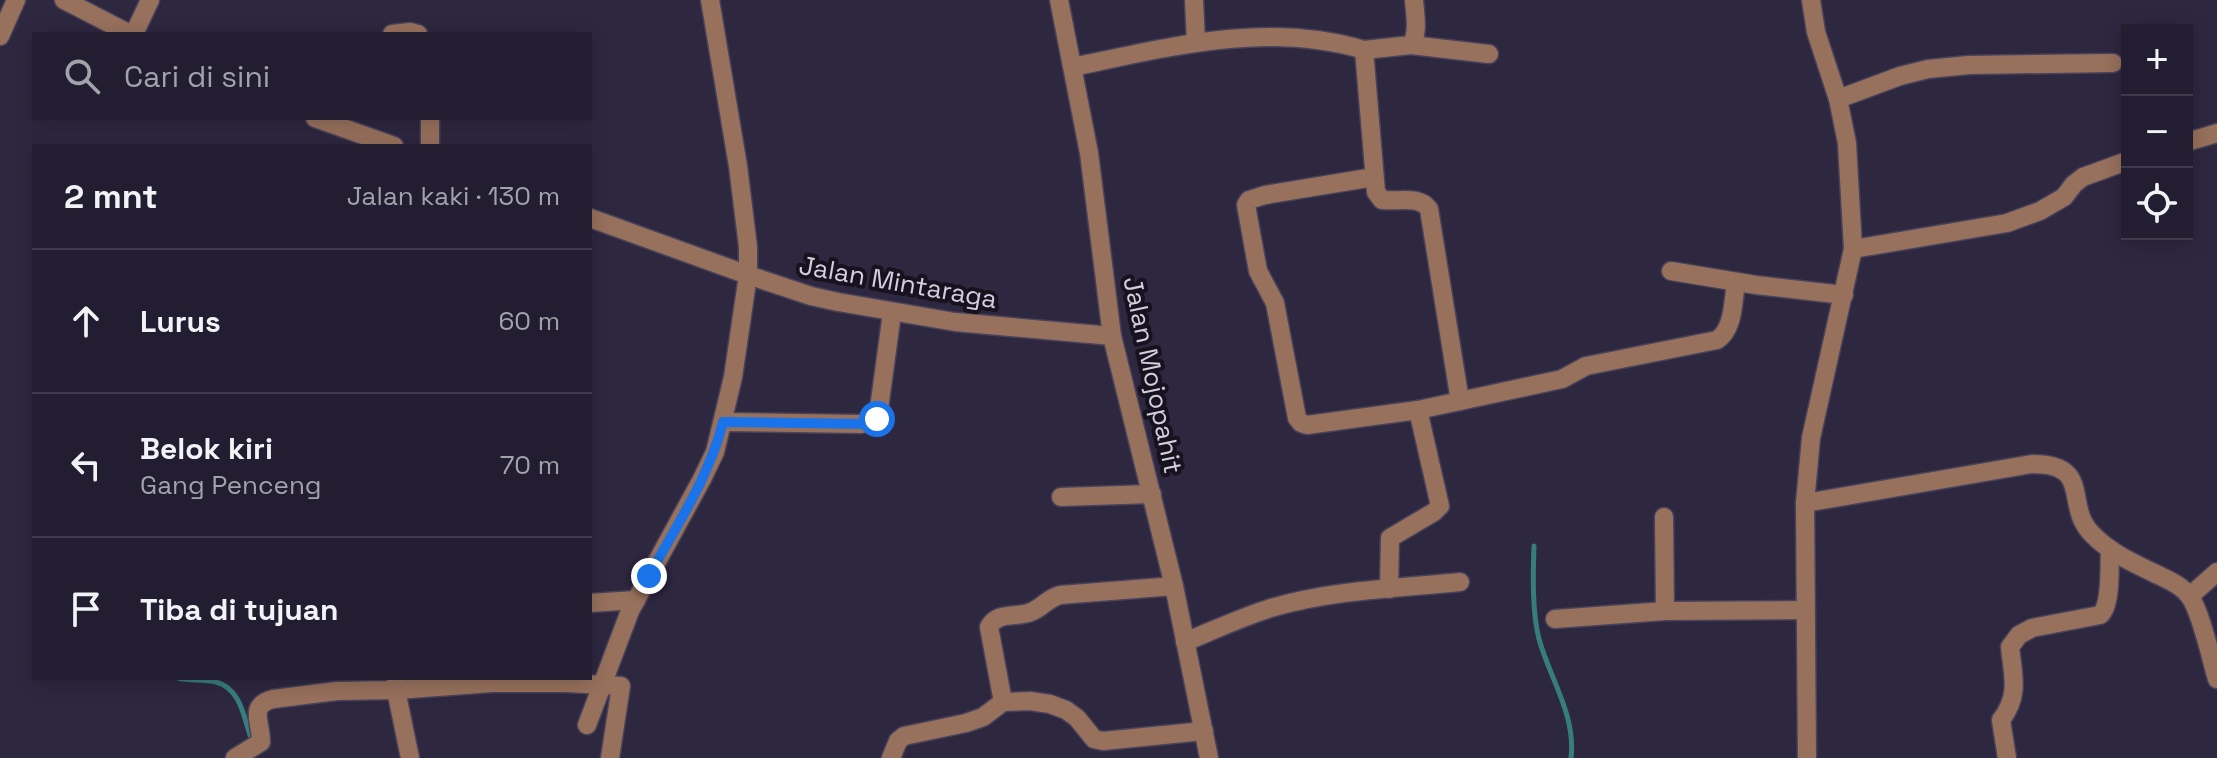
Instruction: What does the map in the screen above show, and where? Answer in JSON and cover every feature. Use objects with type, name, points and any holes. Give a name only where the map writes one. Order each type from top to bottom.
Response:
[{"type":"street","points":[[0,36],[16,0]]},
{"type":"street","points":[[133,32],[150,0]]},
{"type":"street","points":[[587,725],[636,600],[715,452],[733,377],[748,275],[748,247],[710,0]]},
{"type":"street","name":"Jalan Mojopahit","points":[[1059,0],[1089,153],[1112,336],[1174,586],[1209,758]]},
{"type":"street","points":[[1194,0],[1196,43]]},
{"type":"street","points":[[1411,45],[1416,33],[1414,0]]},
{"type":"street","points":[[1807,758],[1805,503],[1811,438],[1853,249],[1847,143],[1838,99],[1816,32],[1811,0]]},
{"type":"street","points":[[74,2],[128,32]]},
{"type":"street","points":[[1073,67],[1196,43],[1276,36],[1321,40],[1364,50],[1411,45],[1489,54]]},
{"type":"street","points":[[1364,50],[1376,192],[1382,200],[1417,201],[1426,204],[1429,209],[1460,401]]},
{"type":"street","points":[[1838,99],[1928,69],[1969,65],[2113,63]]},
{"type":"street","points":[[321,120],[388,144]]},
{"type":"street","points":[[430,120],[430,144]]},
{"type":"street","points":[[2193,140],[2217,133]]},
{"type":"street","points":[[1853,249],[2007,223],[2040,211],[2064,197],[2083,177],[2121,163]]},
{"type":"street","points":[[1374,177],[1247,201],[1258,271],[1275,303],[1297,418],[1307,425],[1418,410],[1560,380],[1586,366],[1717,340],[1728,328],[1736,282]]},
{"type":"street","name":"Jalan Mintaraga","points":[[592,219],[811,296],[955,322],[1112,336]]},
{"type":"street","points":[[1671,271],[1844,295]]},
{"type":"street","points":[[723,422],[867,424],[875,421],[892,313]]},
{"type":"street","points":[[1389,589],[1390,538],[1440,506],[1418,410]]},
{"type":"street","points":[[1805,503],[2032,464],[2060,467],[2072,482],[2090,533],[2110,549],[2178,586],[2190,596],[2217,679]]},
{"type":"street","points":[[1061,497],[1152,494]]},
{"type":"street","points":[[1664,517],[1665,611]]},
{"type":"street","points":[[2007,758],[2001,720],[2013,701],[2010,647],[2019,635],[2032,628],[2100,615],[2105,611],[2110,549]]},
{"type":"street","points":[[2190,596],[2217,572]]},
{"type":"street","points":[[1185,642],[1270,608],[1333,595],[1460,582]]},
{"type":"street","points":[[1003,702],[989,627],[993,620],[1028,613],[1060,595],[1174,586]]},
{"type":"street","points":[[592,603],[636,600]]},
{"type":"street","points":[[1555,619],[1665,611],[1806,610]]},
{"type":"street","points":[[247,752],[262,739],[257,710],[264,701],[396,684],[492,680],[621,686],[610,758]]},
{"type":"street","points":[[396,684],[410,758]]},
{"type":"street","points":[[891,758],[898,741],[904,736],[966,723],[983,717],[1003,702],[1030,701],[1066,710],[1094,739],[1103,741],[1204,731]]},
{"type":"waterway","points":[[1534,546],[1537,628],[1570,727],[1571,758]]},
{"type":"waterway","points":[[197,680],[216,682],[231,691],[241,706],[252,741]]},
{"type":"route","points":[[649,576],[715,452],[723,422],[867,424],[877,419]]}]
